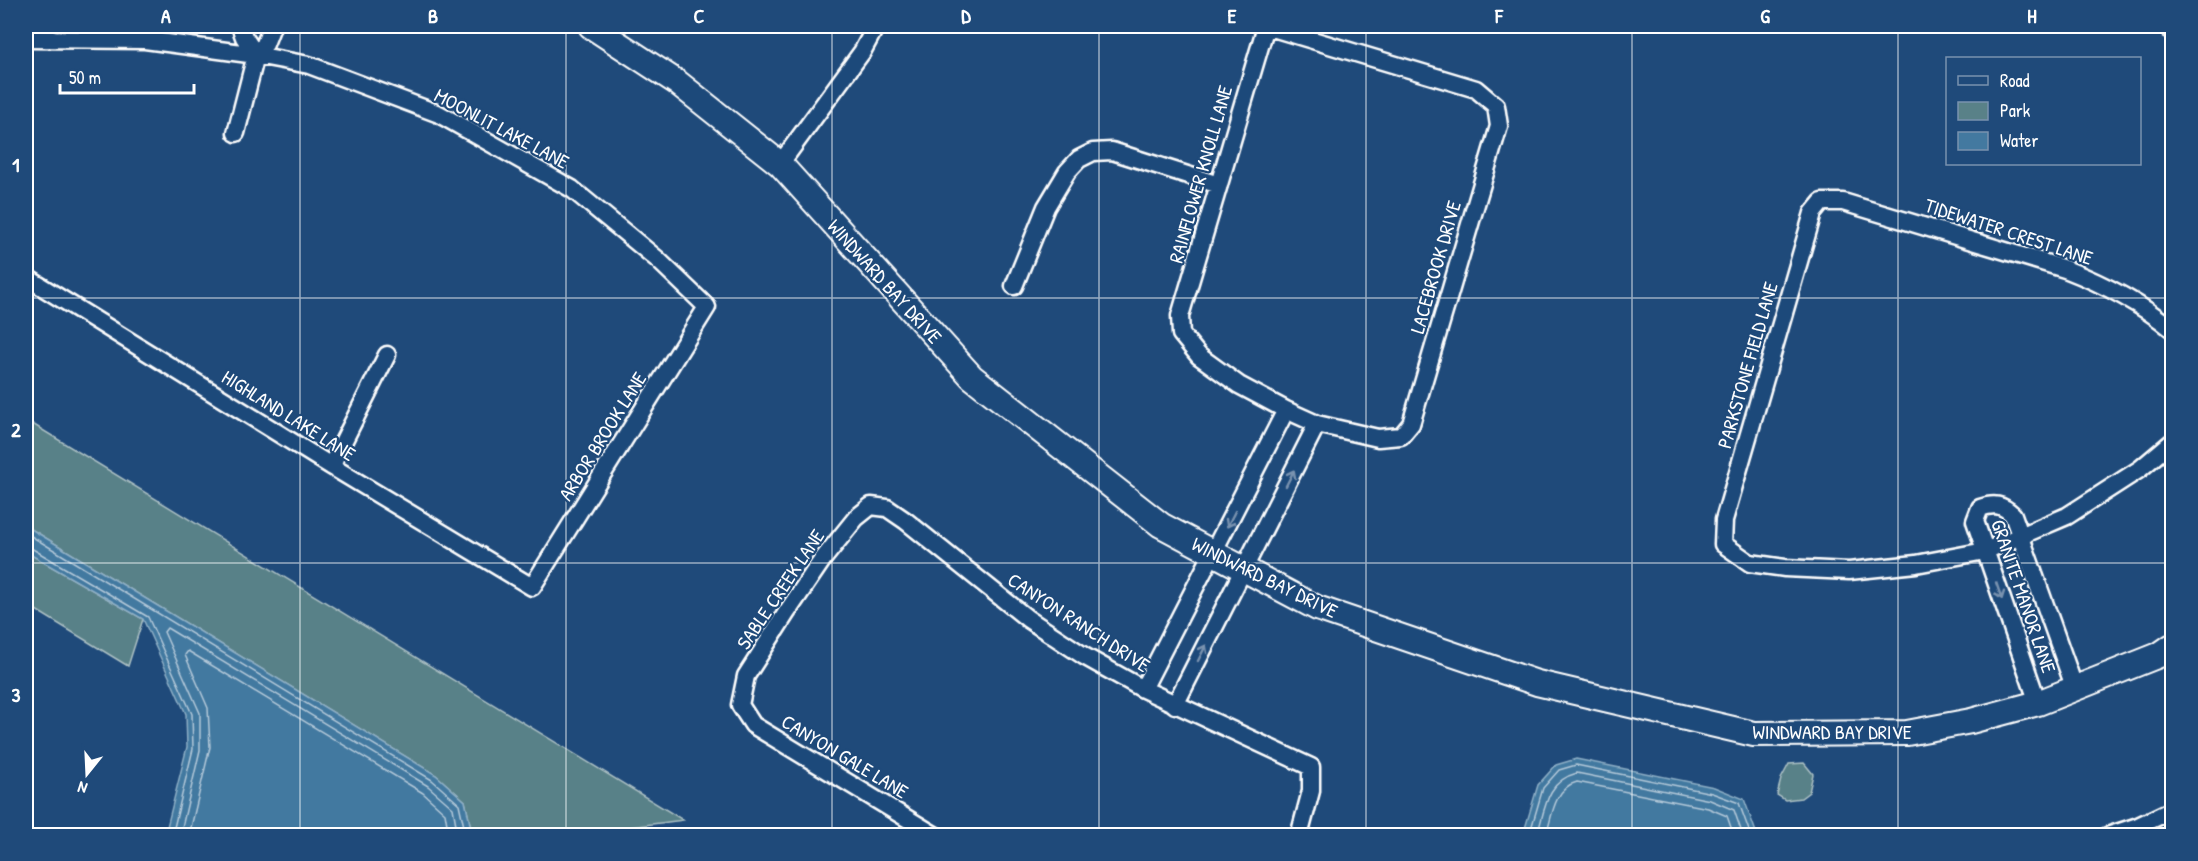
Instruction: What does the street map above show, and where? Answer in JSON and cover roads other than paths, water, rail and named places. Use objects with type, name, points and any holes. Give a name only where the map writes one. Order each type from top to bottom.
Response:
[{"type":"street","points":[[240,26],[244,37],[256,55]]},
{"type":"street","points":[[236,133],[256,55],[265,45],[272,26]]},
{"type":"street","name":"WINDWARD BAY DRIVE","points":[[591,26],[678,83],[780,164],[972,377],[1161,525],[1317,608],[1537,682],[1754,734],[1907,733],[1971,721],[2038,703],[2159,655],[2172,646]]},
{"type":"street","points":[[780,164],[862,52],[876,26]]},
{"type":"street","name":"LACEBROOK DRIVE","points":[[1265,26],[1476,89],[1496,106],[1498,126],[1411,424],[1401,436],[1378,438],[1317,424]]},
{"type":"street","name":"RAINFLOWER KNOLL LANE","points":[[1265,26],[1180,316],[1181,334],[1199,357],[1239,385],[1286,410]]},
{"type":"street","points":[[2170,26],[2172,32]]},
{"type":"street","name":"MOONLIT LAKE LANE","points":[[26,39],[145,40],[256,55],[309,65],[439,114],[572,189],[657,259],[707,307]]},
{"type":"street","points":[[1014,286],[1046,207],[1067,172],[1086,155],[1093,152],[1112,151],[1219,184]]},
{"type":"street","name":"TIDEWATER CREST LANE","points":[[1822,202],[1843,202],[2065,269],[2096,281],[2120,294],[2172,329]]},
{"type":"street","name":"PARKSTONE FIELD LANE","points":[[1822,202],[1813,213],[1724,520],[1723,544],[1750,563],[1785,568],[1849,571],[1916,564],[1985,551]]},
{"type":"street","name":"HIGHLAND LAKE LANE","points":[[26,277],[331,466],[532,587]]},
{"type":"street","name":"ARBOR BROOK LANE","points":[[532,587],[707,307]]},
{"type":"street","points":[[331,466],[387,355]]},
{"type":"street","points":[[1143,689],[1286,410],[1317,424],[1176,705]]},
{"type":"street","points":[[1985,551],[2067,516],[2140,470],[2172,442]]},
{"type":"street","name":"GRANITE MANOR LANE","points":[[2038,703],[1975,521],[1980,508],[1991,504],[2004,506],[2013,515],[2075,689]]},
{"type":"street","name":"CANYON RANCH DRIVE","points":[[871,506],[887,507],[1028,619],[1084,656],[1143,689],[1311,767],[1311,791],[1299,836]]},
{"type":"street","name":"SABLE CREEK LANE","points":[[740,705],[746,676],[787,612],[823,559],[856,518],[871,506]]},
{"type":"street","name":"CANYON GALE LANE","points":[[740,705],[753,725],[936,836]]},
{"type":"street","points":[[2108,836],[2138,826],[2172,810]]},
{"type":"water","points":[[26,526],[436,775],[465,801],[471,835],[165,835],[187,747],[186,714],[143,619],[26,552]]},
{"type":"water","points":[[1576,759],[1714,787],[1744,799],[1757,835],[1523,835],[1538,785],[1556,765]]}]
